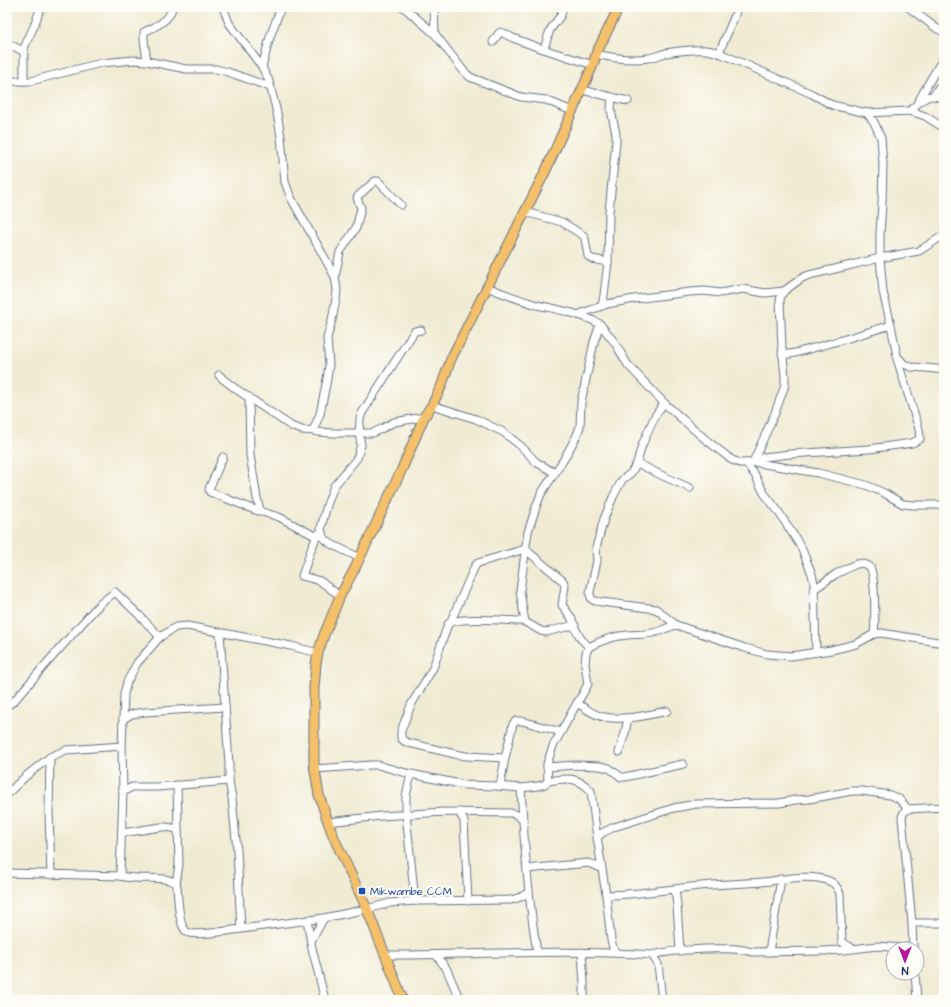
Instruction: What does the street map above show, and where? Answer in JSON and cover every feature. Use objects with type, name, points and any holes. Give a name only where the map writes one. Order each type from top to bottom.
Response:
[{"type":"main road","points":[[403,1000],[367,909],[328,822],[319,796],[315,769],[313,712],[318,653],[340,596],[360,558],[402,469],[424,418],[441,387],[452,359],[546,170],[593,65],[596,54],[619,7]]},
{"type":"street","points":[[24,81],[23,51],[41,7]]},
{"type":"street","points":[[147,61],[144,32],[161,23],[171,13],[172,7]]},
{"type":"street","points":[[223,7],[229,22],[262,67],[269,81],[277,113],[287,188],[291,198],[335,277]]},
{"type":"street","points":[[262,67],[270,37],[281,7]]},
{"type":"street","points":[[403,7],[435,34],[462,69],[470,76],[521,97],[546,100],[572,111]]},
{"type":"street","points":[[434,7],[435,34]]},
{"type":"street","points":[[544,49],[550,30],[561,15],[563,7]]},
{"type":"street","points":[[719,53],[737,7]]},
{"type":"street","points":[[908,7],[936,28],[944,32]]},
{"type":"street","points":[[493,42],[501,32],[513,38],[593,65]]},
{"type":"street","points":[[7,43],[23,51]]},
{"type":"street","points":[[596,54],[617,58],[642,59],[665,53],[707,50],[719,53],[812,94],[832,105],[867,113],[910,111],[925,116],[944,128]]},
{"type":"street","points":[[910,111],[918,102],[944,57]]},
{"type":"street","points":[[7,81],[31,81],[101,63],[135,60],[186,69],[216,69],[270,87]]},
{"type":"street","points":[[918,102],[933,96],[939,87],[944,85]]},
{"type":"street","points":[[582,90],[628,101]]},
{"type":"street","points":[[933,96],[944,99]]},
{"type":"street","points":[[602,306],[608,262],[609,212],[616,142],[616,134],[611,112],[612,97]]},
{"type":"street","points":[[749,463],[768,456],[869,449],[912,443],[920,439],[919,429],[902,376],[883,292],[880,258],[883,165],[881,138],[874,122],[867,113]]},
{"type":"street","points":[[315,431],[314,426],[320,414],[329,365],[327,342],[336,299],[335,277],[340,252],[356,228],[361,208],[357,198],[377,180],[401,205]]},
{"type":"street","points":[[526,212],[550,218],[565,224],[584,236],[586,239],[588,256],[608,262]]},
{"type":"street","points":[[749,463],[775,413],[784,384],[785,376],[782,354],[780,300],[784,291],[809,274],[919,251],[944,235]]},
{"type":"street","points":[[487,287],[516,298],[577,315],[600,324],[615,343],[628,365],[664,403],[732,460],[740,463],[818,473],[866,485],[903,504],[944,505]]},
{"type":"street","points":[[577,315],[602,306],[634,299],[690,292],[704,291],[720,293],[743,289],[765,293],[784,291]]},
{"type":"street","points":[[525,622],[520,594],[528,532],[539,498],[564,459],[581,425],[581,402],[594,342],[600,324]]},
{"type":"street","points":[[782,354],[795,353],[891,325]]},
{"type":"street","points":[[340,596],[320,581],[302,576],[312,547],[321,528],[334,486],[357,458],[361,446],[359,433],[362,413],[414,332],[421,330]]},
{"type":"street","points":[[897,356],[904,364],[911,367],[944,370]]},
{"type":"street","points":[[902,376],[911,367]]},
{"type":"street","points":[[219,375],[236,389],[291,426],[302,430],[334,433],[373,433],[394,422],[424,418]]},
{"type":"street","points":[[249,397],[250,455],[260,510]]},
{"type":"street","points":[[664,403],[655,416],[642,445],[637,463],[631,473],[622,480],[604,519],[596,548],[597,561],[590,592],[590,597],[592,599],[602,602],[656,609],[676,625],[767,654],[791,656],[831,650],[856,644],[874,634],[886,633],[944,643]]},
{"type":"street","points":[[432,405],[476,419],[503,432],[522,447],[536,462],[555,473]]},
{"type":"street","points":[[223,457],[209,489],[210,492],[255,510],[260,510],[279,517],[317,536]]},
{"type":"street","points":[[637,463],[690,488]]},
{"type":"street","points":[[749,463],[764,493],[778,511],[801,547],[812,574],[816,652]]},
{"type":"street","points":[[321,528],[323,537],[331,544],[360,558]]},
{"type":"street","points":[[504,758],[476,757],[455,754],[409,743],[401,738],[401,731],[411,705],[433,668],[448,624],[451,621],[478,563],[525,549]]},
{"type":"street","points":[[525,549],[563,581],[565,586],[562,605],[571,617],[581,639],[589,647]]},
{"type":"street","points":[[814,590],[836,574],[854,565],[868,565],[873,574],[875,619],[874,634]]},
{"type":"street","points":[[7,706],[14,701],[94,610],[115,592],[160,637]]},
{"type":"street","points":[[451,621],[479,619],[525,622],[541,631],[546,632],[575,625]]},
{"type":"street","points":[[548,780],[547,764],[553,746],[588,684],[585,664],[586,653],[589,647],[612,637],[655,633],[670,626],[676,625]]},
{"type":"street","points":[[120,876],[124,694],[127,682],[137,663],[160,637],[176,627],[187,626],[291,646],[318,653]]},
{"type":"street","points":[[220,633],[229,782],[237,850],[241,929]]},
{"type":"street","points":[[577,703],[604,717],[628,718],[667,712]]},
{"type":"street","points":[[123,719],[132,714],[145,712],[225,707]]},
{"type":"street","points":[[619,752],[628,718]]},
{"type":"street","points":[[500,786],[504,758],[513,724],[516,721],[526,722],[562,732]]},
{"type":"street","points":[[7,794],[26,776],[50,757],[66,750],[122,746]]},
{"type":"street","points":[[50,757],[48,812],[51,875]]},
{"type":"street","points":[[547,767],[576,765],[599,766],[609,768],[621,777],[625,777],[683,764]]},
{"type":"street","points":[[315,769],[372,765],[466,785],[521,788],[538,786],[547,782],[548,780],[563,778],[572,779],[588,787],[592,791],[611,944],[616,952]]},
{"type":"street","points":[[411,774],[406,796],[406,814],[415,901]]},
{"type":"street","points":[[123,780],[132,787]]},
{"type":"street","points":[[123,792],[132,787],[158,787],[229,782]]},
{"type":"street","points":[[177,785],[179,865],[176,883],[182,926],[188,933],[211,933],[324,918],[390,903],[415,901],[512,900],[529,892]]},
{"type":"street","points":[[521,788],[529,892],[537,952]]},
{"type":"street","points":[[597,838],[602,833],[614,827],[674,808],[696,804],[779,803],[793,800],[812,799],[852,791],[862,791],[890,795],[899,799],[908,809]]},
{"type":"street","points":[[511,813],[522,807]]},
{"type":"street","points":[[913,941],[902,817],[904,812],[908,809],[944,807]]},
{"type":"street","points":[[328,822],[406,814],[444,812],[511,813],[517,815],[523,820]]},
{"type":"street","points":[[459,812],[464,822],[468,901]]},
{"type":"street","points":[[122,833],[161,827],[178,829]]},
{"type":"street","points":[[591,864],[599,855]]},
{"type":"street","points":[[527,869],[588,863],[601,868]]},
{"type":"street","points":[[7,873],[120,876],[163,879],[176,883]]},
{"type":"street","points":[[606,895],[621,895],[705,885],[813,877],[833,882],[836,886],[840,894],[842,942],[852,948]]},
{"type":"street","points":[[769,952],[781,879]]},
{"type":"street","points":[[675,889],[680,951]]},
{"type":"street","points":[[311,940],[324,918]]},
{"type":"street","points":[[307,920],[324,1000]]},
{"type":"street","points":[[912,923],[944,923]]},
{"type":"street","points":[[385,955],[537,952],[616,952],[652,954],[667,951],[731,948],[745,949],[752,952],[769,952],[844,950],[852,948],[885,947]]},
{"type":"street","points":[[582,952],[584,1000]]},
{"type":"street","points":[[652,954],[658,964],[662,1000]]},
{"type":"street","points":[[436,955],[446,968],[460,1000]]},
{"type":"street","points":[[916,981],[917,1000]]},
{"type":"place","name":"Mikwambe CCM","points":[[362,891]]}]
